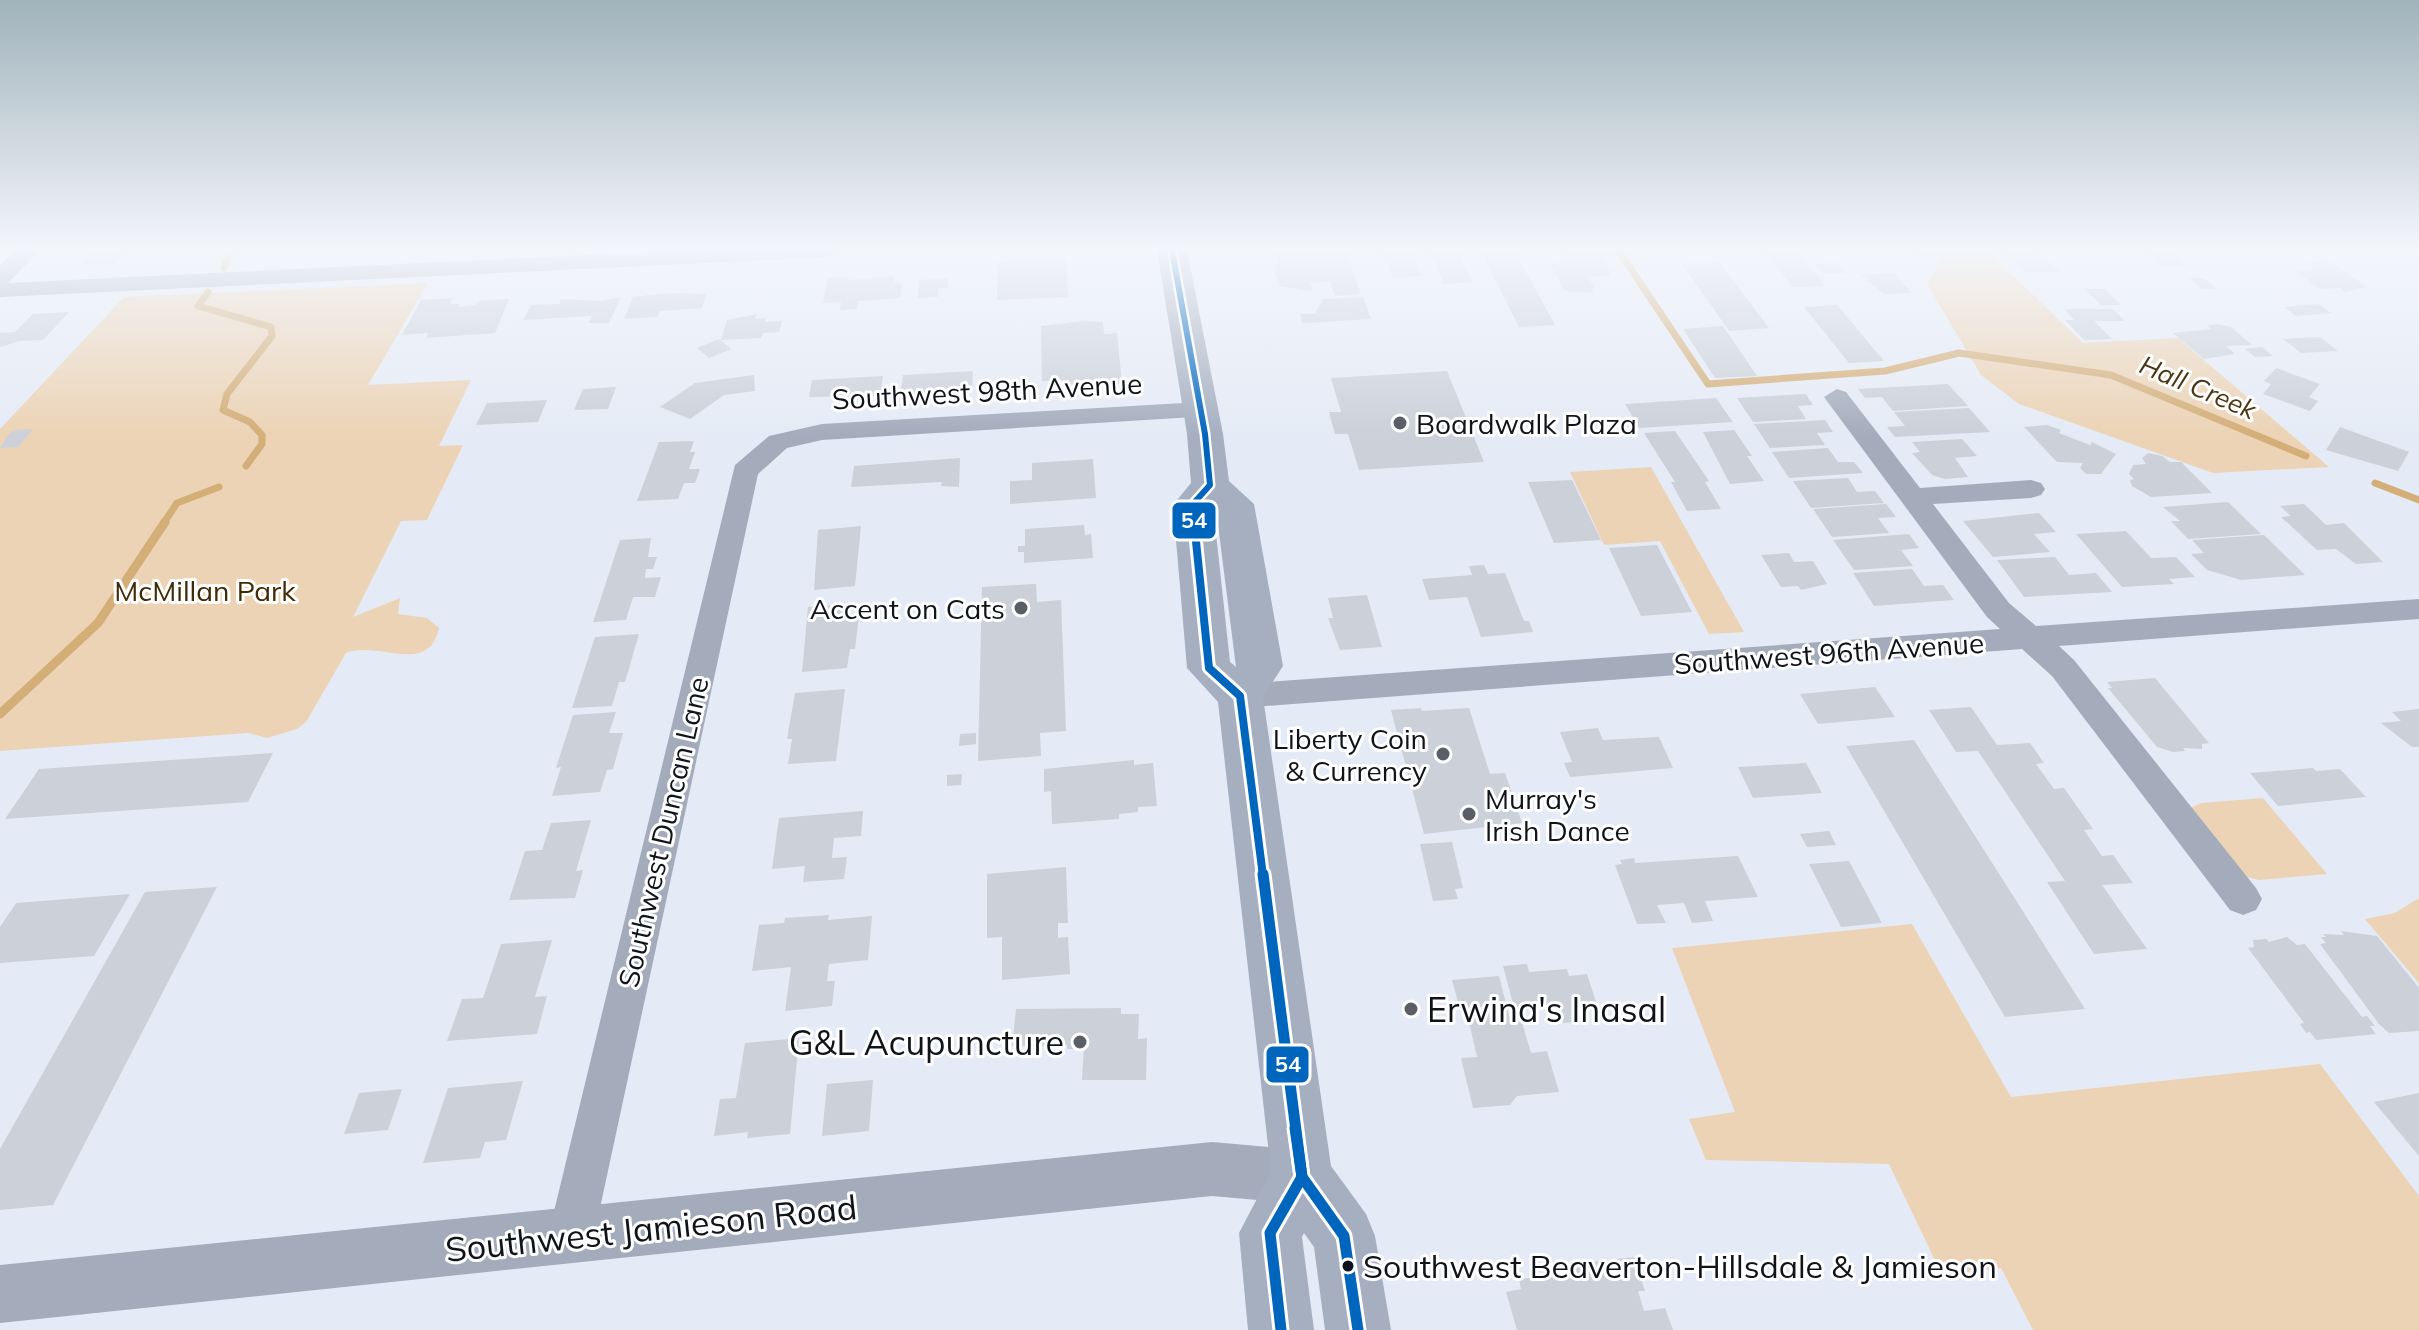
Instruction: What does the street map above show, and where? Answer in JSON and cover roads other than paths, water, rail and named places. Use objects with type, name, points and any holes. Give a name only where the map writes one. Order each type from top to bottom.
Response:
[{"type":"main road","points":[[1183,312],[1201,410],[1210,485],[1192,505],[1209,668],[1240,696],[1302,1177],[1344,1236],[1358,1330]]},
{"type":"main road","points":[[1281,1330],[1270,1233],[1302,1177]]},
{"type":"street","points":[[1837,397],[1998,610],[2063,668],[2243,899]]},
{"type":"street","name":"Southwest 98th Avenue","points":[[778,442],[822,432],[1201,410]]},
{"type":"street","name":"Southwest Duncan Lane","points":[[571,1236],[745,471],[778,442]]},
{"type":"street","points":[[1912,497],[2031,489]]},
{"type":"street","name":"Southwest 96th Avenue","points":[[1240,696],[2419,609]]},
{"type":"street","name":"Southwest Jamieson Road","points":[[0,1294],[1212,1169],[1302,1177]]},
{"type":"waterway","points":[[219,312],[271,327],[272,336],[227,394],[223,410],[250,422],[262,435],[262,444],[246,466]]},
{"type":"waterway","name":"Hall Creek","points":[[1660,312],[1708,384],[1885,371],[1959,353],[2111,375],[2306,456]]},
{"type":"waterway","name":"Hall Creek","points":[[2375,483],[2419,500]]},
{"type":"waterway","points":[[163,524],[177,503],[219,487]]},
{"type":"waterway","points":[[0,714],[98,623],[165,522]]},
{"type":"place","name":"Boardwalk Plaza","points":[[1400,423]]},
{"type":"place","name":"Accent on Cats","points":[[1021,608]]},
{"type":"place","name":"Liberty Coin & Currency","points":[[1443,754]]},
{"type":"place","name":"Murray's Irish Dance","points":[[1469,814]]},
{"type":"place","name":"Erwina's Inasal","points":[[1411,1009]]},
{"type":"place","name":"G&L Acupuncture","points":[[1080,1042]]},
{"type":"place","name":"Southwest Beaverton-Hillsdale & Jamieson","points":[[1348,1266]]},
{"type":"park label","name":"McMillan Park","points":[[205,590]]}]
